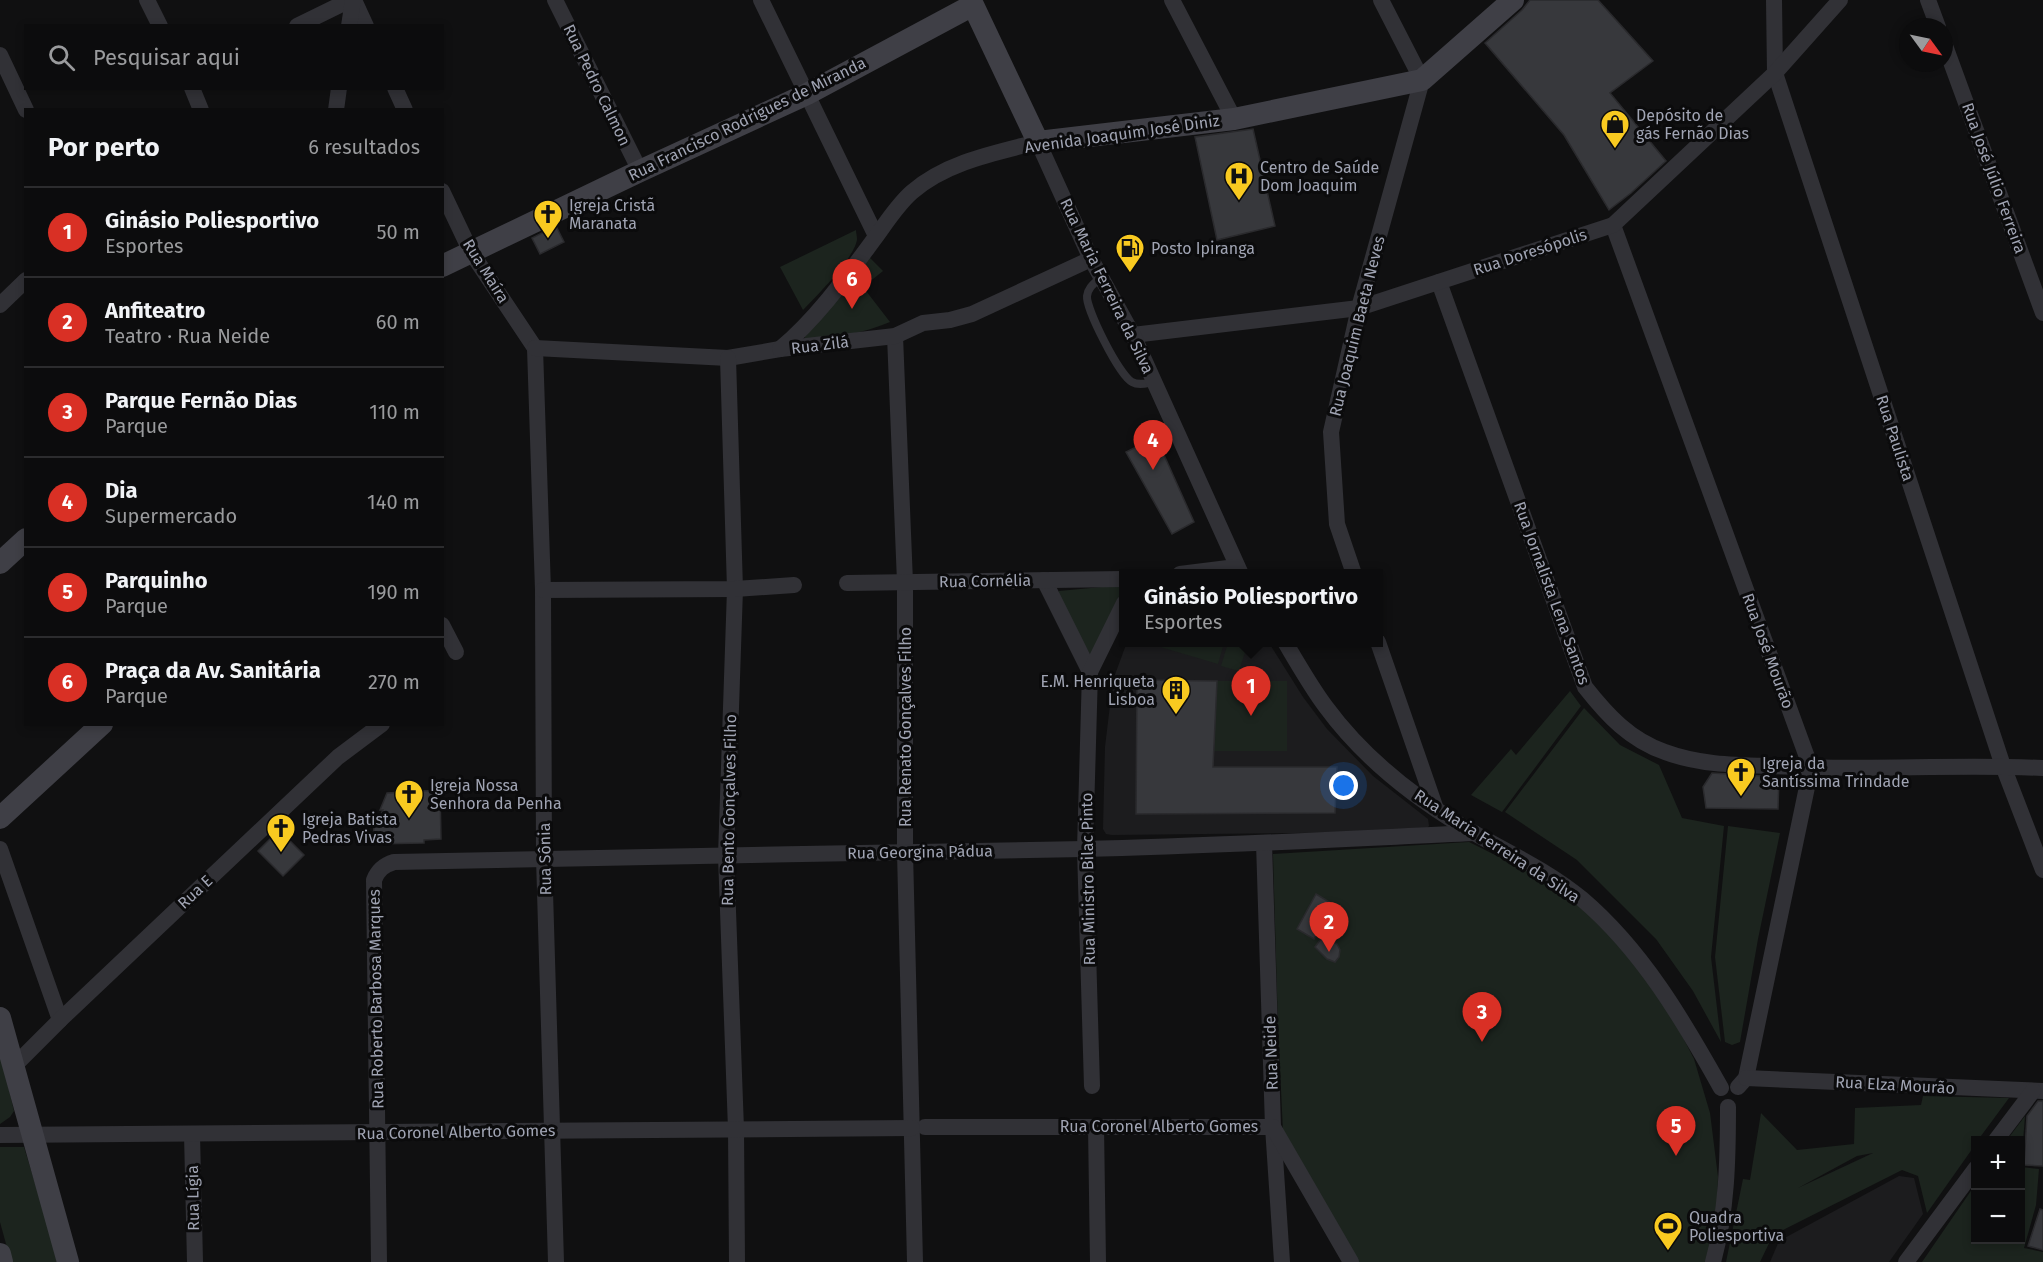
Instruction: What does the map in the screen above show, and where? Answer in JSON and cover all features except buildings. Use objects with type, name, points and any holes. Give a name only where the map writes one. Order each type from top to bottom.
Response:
[{"type":"street","points":[[147,0],[159,24]]},
{"type":"street","points":[[301,24],[352,0]]},
{"type":"street","points":[[349,24],[352,0]]},
{"type":"street","points":[[352,0],[365,24]]},
{"type":"street","name":"Rua Pedro Calmon","points":[[555,0],[640,171]]},
{"type":"street","points":[[761,0],[876,236]]},
{"type":"street","points":[[1172,0],[1234,119]]},
{"type":"street","points":[[1382,0],[1422,80]]},
{"type":"street","name":"Avenida Joaquim José Diniz","points":[[780,349],[800,332],[846,277],[900,204],[924,183],[957,166],[1038,142],[1234,119],[1422,80],[1513,0]]},
{"type":"street","name":"Rua Paulista","points":[[1774,0],[1775,73],[2003,766],[2043,870]]},
{"type":"street","name":"Rua Doresópolis","points":[[1133,335],[1359,309],[1613,225],[1775,73],[1840,0]]},
{"type":"street","points":[[1928,0],[1935,18]]},
{"type":"street","name":"Rua Francisco Rodrigues de Miranda","points":[[444,265],[807,94],[976,2]]},
{"type":"street","name":"Rua Maria Ferreira da Silva","points":[[976,2],[1090,259],[1133,335],[1239,569]]},
{"type":"street","points":[[0,55],[25,108]]},
{"type":"street","name":"Rua José Júlio Ferreira","points":[[1953,68],[2043,313]]},
{"type":"street","name":"Rua Joaquim Baeta Neves","points":[[1353,569],[1337,524],[1331,432],[1359,309],[1422,80]]},
{"type":"street","points":[[193,90],[200,108]]},
{"type":"street","points":[[336,108],[339,90]]},
{"type":"street","points":[[396,90],[404,108]]},
{"type":"street","name":"Rua Maíra","points":[[444,195],[471,252],[535,348]]},
{"type":"street","name":"Rua José Mourão","points":[[1613,225],[1811,768]]},
{"type":"street","name":"Rua Zilá","points":[[535,348],[728,358],[780,349],[894,336],[923,323],[950,320],[972,314],[1090,259]]},
{"type":"street","points":[[0,305],[24,282]]},
{"type":"street","name":"Rua Jornalista Lena Santos","points":[[1439,282],[1585,687],[1605,712],[1628,734],[1664,752],[1706,763],[1811,768],[2003,766],[2043,768]]},
{"type":"street","name":"Rua Renato Gonçalves Filho","points":[[894,336],[905,582],[905,852],[918,1128],[915,1262]]},
{"type":"street","name":"Rua Sônia","points":[[535,348],[543,590],[544,858],[556,1262]]},
{"type":"street","name":"Rua Bento Gonçalves Filho","points":[[728,358],[735,589],[726,856],[736,1129],[737,1262]]},
{"type":"street","points":[[0,563],[23,546]]},
{"type":"street","name":"Rua Cornélia","points":[[847,583],[1119,579]]},
{"type":"street","name":"Rua Ministro Bilac Pinto","points":[[1044,580],[1090,672]]},
{"type":"street","points":[[543,590],[735,589],[794,585]]},
{"type":"street","name":"Rua Ministro Bilac Pinto","points":[[1092,1086],[1085,849],[1090,672],[1119,613]]},
{"type":"street","points":[[444,629],[456,652]]},
{"type":"street","name":"Rua Maria Ferreira da Silva","points":[[1288,647],[1325,707],[1376,763],[1436,810],[1556,880],[1581,899],[1614,930],[1663,993],[1691,1035],[1735,1084]]},
{"type":"street","points":[[1380,647],[1436,810]]},
{"type":"street","points":[[0,818],[100,726]]},
{"type":"street","name":"Rua E","points":[[14,1066],[338,757],[379,726]]},
{"type":"street","points":[[1713,1262],[1726,1180],[1728,1107],[1735,1106],[1740,1101],[1741,1094],[1735,1084],[1811,768]]},
{"type":"street","name":"Rua Georgina Pádua","points":[[374,880],[381,868],[394,862],[1085,849],[1474,833]]},
{"type":"street","name":"Rua Neide","points":[[1264,843],[1273,1127],[1282,1262]]},
{"type":"street","points":[[0,849],[60,1020]]},
{"type":"street","name":"Rua Roberto Barbosa Marques","points":[[374,880],[379,1262]]},
{"type":"street","points":[[0,1018],[68,1262]]},
{"type":"street","name":"Rua Elza Mourão","points":[[1735,1084],[2038,1091]]},
{"type":"street","points":[[1999,1136],[2038,1091]]},
{"type":"street","points":[[1096,1126],[1098,1262]]},
{"type":"street","name":"Rua Coronel Alberto Gomes","points":[[0,1135],[377,1134],[1096,1126],[1273,1127],[1352,1262]]},
{"type":"street","name":"Rua Lígia","points":[[192,1134],[195,1262]]},
{"type":"street","points":[[1906,1262],[1971,1175]]},
{"type":"street","points":[[0,1254],[2,1262]]},
{"type":"lane","points":[[1101,277],[1089,288],[1087,297],[1089,309],[1121,370],[1130,381],[1138,384],[1154,382]]},
{"type":"shaded area","points":[[856,230],[857,239],[850,255],[803,310],[780,267]]},
{"type":"shaded area","points":[[867,255],[883,271],[863,287],[890,322],[848,334],[805,339],[805,333]]},
{"type":"shaded area","points":[[1119,587],[1119,597],[1092,658],[1059,598],[1059,591]]},
{"type":"shaded area","points":[[1125,647],[1272,647],[1303,697],[1327,729],[1373,776],[1428,819],[1429,826],[1397,832],[1106,834],[1103,829],[1105,747],[1113,680]]},
{"type":"shaded area","points":[[1161,647],[1223,647],[1218,664]]},
{"type":"shaded area","points":[[1227,647],[1247,647],[1239,671],[1221,666]]},
{"type":"shaded area","points":[[1217,681],[1287,681],[1287,751],[1214,751]]},
{"type":"shaded area","points":[[1570,691],[1581,706],[1502,812],[1471,795],[1511,749],[1516,755]]},
{"type":"shaded area","points":[[1584,708],[1620,745],[1659,765],[1682,818],[1724,826],[1711,957],[1721,1042],[1693,991],[1656,939],[1577,860],[1505,812]]},
{"type":"shaded area","points":[[1728,826],[1780,833],[1740,1042],[1732,1045],[1725,1042],[1715,957]]},
{"type":"shaded area","points":[[1469,842],[1535,875],[1573,899],[1628,954],[1674,1020],[1694,1059],[1710,1113],[1718,1177],[1716,1233],[1708,1262],[1356,1262],[1283,1132],[1273,854]]},
{"type":"shaded area","points":[[0,1052],[14,1111],[0,1124]]},
{"type":"shaded area","points":[[1923,1096],[2009,1098],[1981,1136],[1971,1136],[1971,1151],[1927,1213],[1918,1176],[1902,1170],[1773,1235],[1760,1262],[1726,1262],[1743,1179],[1750,1180],[1761,1113],[1797,1150],[1854,1144],[1855,1108],[1921,1105]],"holes":[[[1873,1153],[1798,1188],[1857,1156]]]},
{"type":"shaded area","points":[[2025,1116],[2023,1136],[2010,1136]]},
{"type":"shaded area","points":[[0,1147],[24,1147],[59,1262],[11,1262],[0,1222]]},
{"type":"shaded area","points":[[2025,1167],[2039,1169],[2036,1205],[2024,1248],[2043,1252],[2043,1262],[1922,1262],[1971,1191],[1971,1244],[2025,1244]]},
{"type":"shaded area","points":[[1899,1176],[1914,1178],[1923,1214],[1889,1262],[1770,1262],[1779,1241]]},
{"type":"place","name":"Depósito de gás Fernão Dias","points":[[1615,150]]},
{"type":"place","name":"Centro de Saúde Dom Joaquim","points":[[1239,202]]},
{"type":"place","name":"Igreja Cristã Maranata","points":[[548,240]]},
{"type":"place","name":"Posto Ipiranga","points":[[1130,274]]},
{"type":"place","name":"Praça da Av. Sanitária","points":[[852,309]]},
{"type":"place","name":"Dia","points":[[1153,470]]},
{"type":"place","name":"E.M. Henriqueta Lisboa","points":[[1176,716]]},
{"type":"place","name":"Ginásio Poliesportivo","points":[[1251,716]]},
{"type":"place","name":"Igreja da Santíssima Trindade","points":[[1741,798]]},
{"type":"place","name":"Igreja Nossa Senhora da Penha","points":[[409,820]]},
{"type":"place","name":"Igreja Batista Pedras Vivas","points":[[281,854]]},
{"type":"place","name":"Anfiteatro","points":[[1329,952]]},
{"type":"place","name":"Parque Fernão Dias","points":[[1482,1042]]},
{"type":"place","name":"Parquinho","points":[[1676,1156]]},
{"type":"place","name":"Quadra Poliesportiva","points":[[1668,1252]]}]
